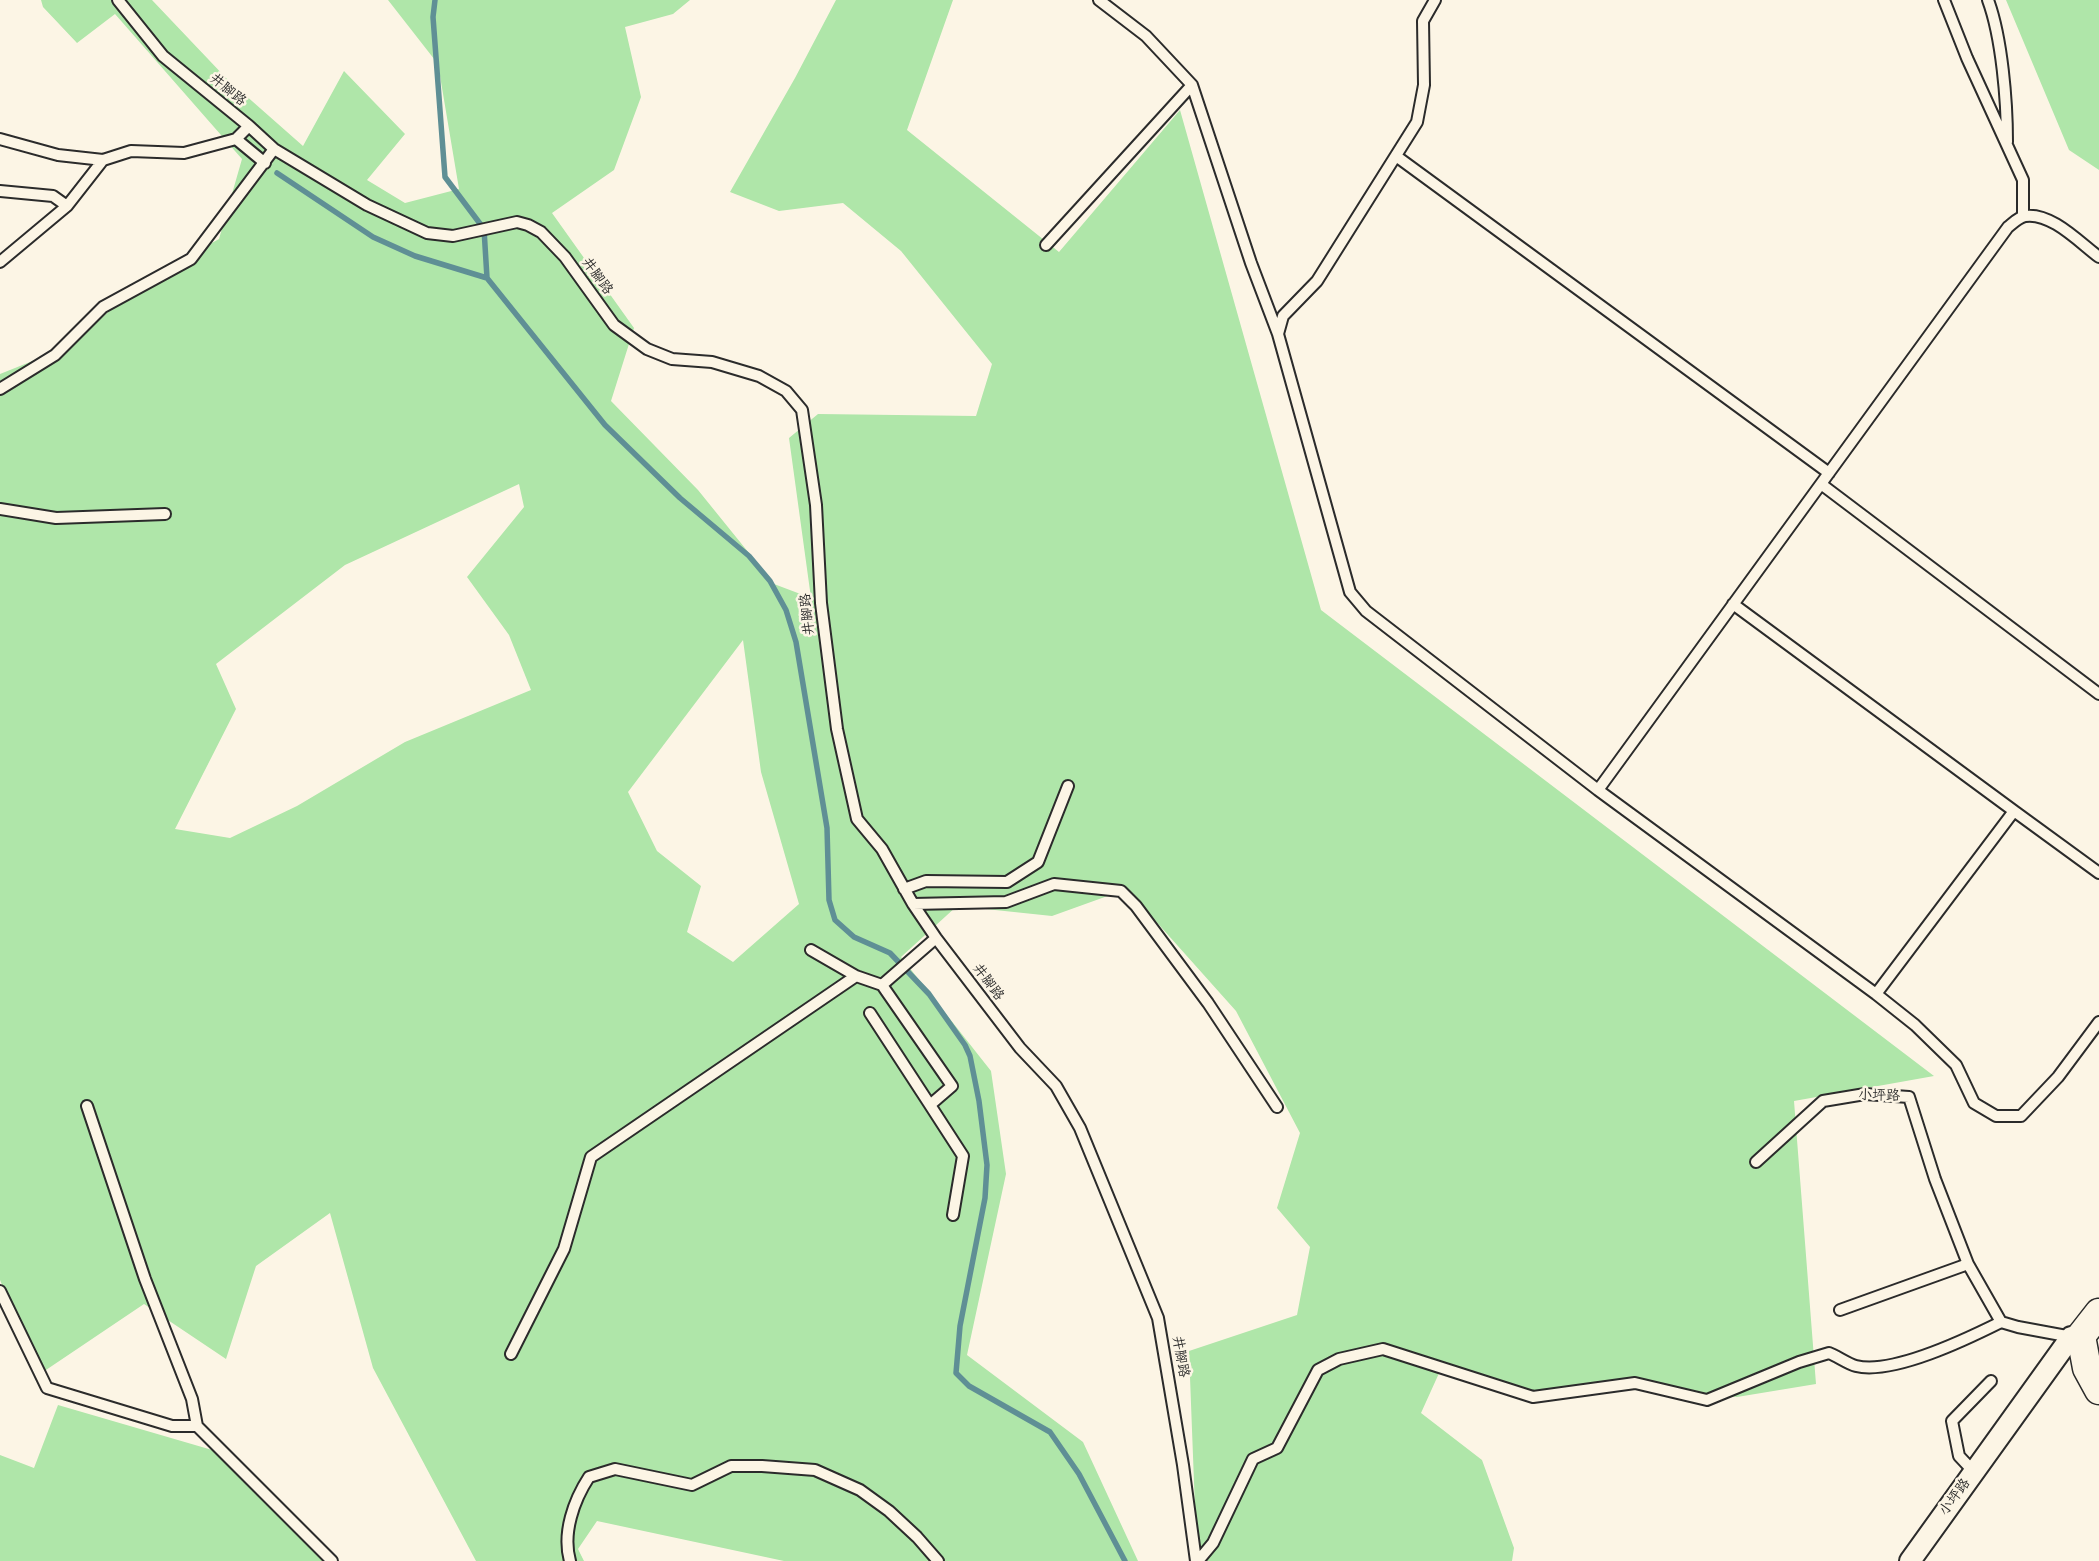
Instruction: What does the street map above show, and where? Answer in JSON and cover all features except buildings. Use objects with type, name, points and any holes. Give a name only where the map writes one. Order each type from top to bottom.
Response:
[{"type":"street","name":"小坪路","points":[[1910,1561],[2076,1336],[2099,1313]]},
{"type":"street","points":[[2076,1336],[2087,1368],[2099,1390]]},
{"type":"lane","name":"井腳路","points":[[118,0],[163,56],[249,126],[274,149],[367,205],[427,233],[453,236],[517,222],[541,232],[565,257],[614,325],[647,349],[672,358],[712,362],[760,376],[786,391],[802,410],[816,505],[821,603],[837,729],[857,819],[882,849],[913,904],[936,938],[1020,1048],[1056,1086],[1080,1128],[1158,1318],[1197,1561]]},
{"type":"lane","points":[[1099,0],[1146,36],[1192,85],[1251,263],[1278,334],[1350,592],[1366,611],[1598,790],[1876,994],[1915,1025],[1956,1065],[1974,1103],[1996,1116],[2021,1116],[2058,1077],[2099,1022]]},
{"type":"lane","points":[[1278,334],[1283,316],[1317,281],[1417,122],[1424,85],[1424,21],[1435,0]]},
{"type":"lane","points":[[1944,0],[1967,58],[2023,180],[2023,216]]},
{"type":"lane","points":[[1988,0],[1995,19],[2007,116],[2007,147]]},
{"type":"lane","points":[[1046,245],[1192,85]]},
{"type":"lane","points":[[0,139],[58,156],[103,160],[131,151],[184,153],[236,139],[249,126]]},
{"type":"lane","points":[[236,139],[265,163]]},
{"type":"lane","points":[[0,389],[55,355],[103,307],[191,259],[274,149]]},
{"type":"lane","points":[[1396,156],[1829,473]]},
{"type":"lane","points":[[0,262],[67,206],[103,160]]},
{"type":"lane","points":[[0,191],[53,196],[67,206]]},
{"type":"lane","points":[[1598,790],[2008,227],[2023,216],[2039,216],[2051,220],[2099,257]]},
{"type":"lane","points":[[1821,484],[2099,694]]},
{"type":"lane","points":[[0,509],[56,518],[165,514]]},
{"type":"lane","points":[[1734,604],[2099,873]]},
{"type":"lane","points":[[904,889],[926,881],[1007,882],[1038,862],[1068,786]]},
{"type":"lane","points":[[1876,994],[2014,812]]},
{"type":"lane","points":[[913,904],[1006,902],[1054,884],[1120,892],[1136,906],[1208,1003],[1277,1107]]},
{"type":"lane","points":[[882,985],[936,938]]},
{"type":"lane","points":[[810,950],[856,976],[882,985],[952,1086],[930,1105]]},
{"type":"lane","points":[[511,1354],[564,1249],[591,1157],[856,976]]},
{"type":"lane","points":[[870,1013],[963,1156],[952,1215]]},
{"type":"lane","name":"小坪路","points":[[1756,1162],[1823,1101],[1865,1094],[1909,1097],[1935,1179],[1968,1264],[2000,1322]]},
{"type":"lane","points":[[87,1106],[146,1279],[192,1398],[197,1426],[332,1561]]},
{"type":"lane","points":[[1840,1310],[1968,1264]]},
{"type":"lane","points":[[0,1291],[47,1388],[172,1426],[197,1426]]},
{"type":"lane","points":[[1197,1561],[1213,1543],[1253,1459],[1277,1448],[1318,1370],[1339,1359],[1383,1349],[1534,1397],[1635,1383],[1707,1400],[1790,1366],[1829,1353],[1855,1366],[1886,1367],[1928,1354],[2000,1322],[2018,1327],[2076,1336]]},
{"type":"lane","points":[[1974,1472],[1959,1456],[1952,1420],[1991,1381]]},
{"type":"lane","points":[[570,1561],[568,1554],[569,1525],[577,1495],[589,1477],[616,1469],[692,1485],[731,1466],[762,1466],[815,1470],[860,1490],[889,1511],[917,1537],[938,1561]]},
{"type":"green space","points":[[41,0],[152,0],[227,79],[303,146],[344,71],[405,134],[367,180],[405,203],[459,189],[438,64],[388,0],[690,0],[673,14],[625,27],[641,97],[614,170],[552,213],[634,328],[611,401],[698,490],[774,584],[811,598],[789,438],[818,414],[976,416],[992,364],[901,251],[843,203],[779,211],[730,192],[795,78],[836,0],[953,0],[907,130],[1059,252],[1180,110],[1321,610],[1934,1076],[1794,1101],[1816,1384],[1737,1397],[1637,1387],[1553,1398],[1440,1371],[1421,1413],[1482,1460],[1514,1548],[1512,1561],[1197,1561],[1189,1351],[1297,1315],[1310,1247],[1277,1208],[1300,1133],[1236,1011],[1127,889],[1052,916],[957,906],[901,957],[991,1071],[1006,1174],[967,1355],[1083,1442],[1138,1561],[784,1561],[597,1521],[578,1549],[584,1561],[476,1561],[373,1368],[330,1213],[256,1266],[226,1359],[144,1304],[40,1374],[0,1280],[0,374],[70,346],[143,281],[219,239],[242,159],[115,14],[77,43],[43,7]],"holes":[[[519,484],[524,507],[467,577],[509,635],[531,690],[405,742],[297,806],[230,838],[175,829],[236,709],[216,664],[345,565]],[[743,640],[761,772],[799,904],[733,962],[687,932],[701,886],[657,851],[628,792]]]},
{"type":"green space","points":[[2006,0],[2099,0],[2099,170],[2069,150]]},
{"type":"green space","points":[[58,1405],[219,1452],[332,1561],[0,1561],[0,1455],[34,1468]]},
{"type":"waterway","points":[[435,0],[433,17],[445,177],[484,229],[487,278],[605,425],[680,498],[749,556],[770,581],[786,610],[796,642],[827,828],[829,900],[835,920],[854,937],[890,953],[929,994],[965,1045],[970,1056],[979,1101],[987,1165],[985,1198],[960,1326],[956,1373],[969,1386],[1050,1432],[1079,1474],[1125,1561]]},
{"type":"waterway","points":[[277,173],[373,237],[415,256],[487,278]]}]
